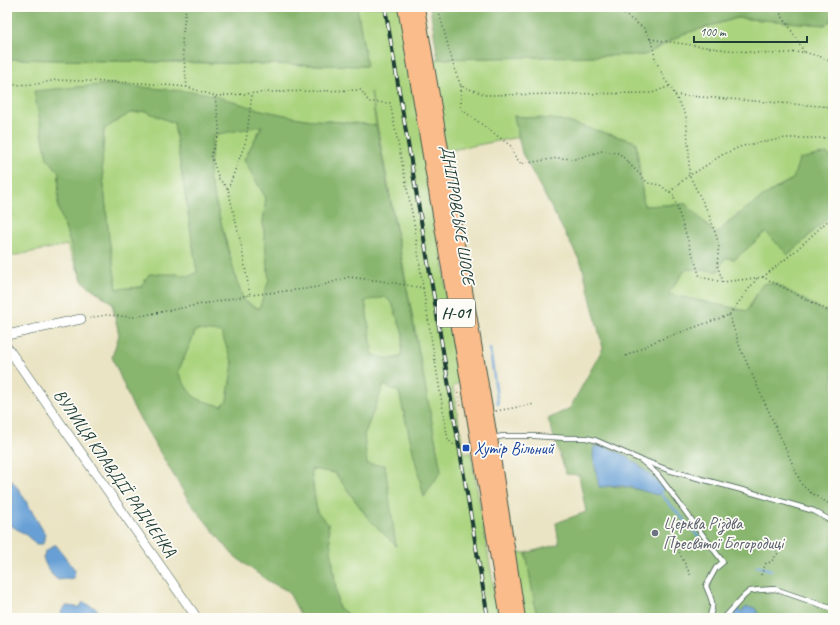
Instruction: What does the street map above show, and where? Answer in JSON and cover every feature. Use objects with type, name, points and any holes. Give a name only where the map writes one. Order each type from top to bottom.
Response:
[{"type":"main road","name":"ДНІПРОВСЬКЕ ШОСЕ","points":[[405,7],[484,442],[518,618]]},
{"type":"main road","name":"ДНІПРОВСЬКЕ ШОСЕ","points":[[417,7],[484,442],[508,618]]},
{"type":"street","points":[[7,335],[81,319]]},
{"type":"street","name":"ВУЛИЦЯ КЛАВДІЇ РАДЧЕНКА","points":[[7,347],[197,618]]},
{"type":"lane","points":[[484,442],[504,436],[586,438],[595,440],[668,470],[814,511],[833,522]]},
{"type":"lane","points":[[641,460],[658,476],[723,562],[716,568],[706,586],[713,602],[713,608],[709,618]]},
{"type":"lane","points":[[724,618],[750,591],[760,590],[775,589],[833,609]]},
{"type":"path","points":[[186,7],[182,41],[187,87]]},
{"type":"path","points":[[439,7],[454,71],[461,86],[461,109],[511,146],[514,155],[521,164],[558,158],[576,159],[602,151],[619,153],[648,183],[660,185],[674,195],[700,277],[723,282],[763,277],[833,313]]},
{"type":"path","points":[[614,7],[645,28],[654,45],[655,59],[665,80],[670,86],[686,115],[689,175],[708,212],[719,244],[717,266],[723,282]]},
{"type":"path","points":[[776,7],[804,52]]},
{"type":"path","points":[[650,39],[719,50],[769,54],[804,52],[821,57],[833,63]]},
{"type":"path","points":[[7,61],[12,85]]},
{"type":"path","points":[[7,83],[12,85],[36,84],[56,80],[142,83],[187,87],[215,96],[270,92],[361,90],[369,102],[390,103],[414,223],[448,440],[454,445],[484,442]]},
{"type":"path","points":[[461,86],[486,95],[652,93],[670,86]]},
{"type":"path","points":[[228,189],[246,141],[252,94]]},
{"type":"path","points":[[675,95],[833,107]]},
{"type":"path","points":[[215,96],[219,134],[211,155],[219,179],[228,189],[241,244],[250,295]]},
{"type":"path","points":[[670,192],[689,175],[722,155],[742,146],[786,138],[833,138]]},
{"type":"path","points":[[763,277],[793,253],[833,216]]},
{"type":"path","points":[[81,319],[106,315],[134,316],[250,295],[311,288],[349,277],[423,288]]},
{"type":"path","points":[[626,356],[656,341],[729,315],[758,277]]},
{"type":"path","points":[[729,315],[741,350],[802,484],[811,493],[833,506]]},
{"type":"path","points":[[496,411],[535,404]]},
{"type":"path","points":[[672,538],[691,576]]},
{"type":"path","points":[[761,575],[766,563],[771,562],[778,553],[767,540]]},
{"type":"path","points":[[831,563],[833,559]]},
{"type":"green space","points":[[7,7],[357,7],[367,66],[7,59]]},
{"type":"green space","points":[[357,7],[405,7],[441,220],[447,312],[459,382],[453,388],[464,453],[471,453],[499,618],[353,618],[338,607],[328,524],[317,512],[310,468],[335,473],[368,518],[389,498],[385,465],[367,465],[364,435],[384,385],[399,392],[424,497],[441,471],[371,92],[376,125],[304,119],[261,110],[35,91],[47,158],[59,172],[58,207],[83,282],[67,245],[7,257],[7,59],[366,66]]},
{"type":"green space","points":[[430,7],[833,7],[833,19],[825,25],[737,18],[683,34],[645,55],[438,59]]},
{"type":"green space","points":[[737,18],[825,25],[833,19],[833,161],[827,153],[793,179],[781,185],[735,216],[716,234],[686,204],[644,206],[636,142],[561,120],[514,116],[519,137],[441,152],[427,63],[438,59],[645,55],[683,34]]},
{"type":"green space","points":[[109,84],[205,93],[261,110],[304,119],[376,125],[441,471],[424,497],[399,392],[384,385],[364,435],[367,464],[385,465],[396,546],[368,518],[335,473],[311,469],[317,512],[328,524],[338,607],[353,618],[302,618],[288,591],[268,581],[233,555],[189,501],[133,407],[112,357],[119,335],[112,303],[83,282],[58,207],[59,172],[47,158],[34,91]],"holes":[[[145,111],[174,123],[197,272],[190,276],[175,274],[149,274],[141,287],[117,289],[109,239],[102,166],[104,129],[130,113]],[[262,126],[244,160],[266,198],[263,223],[269,280],[259,309],[244,301],[236,279],[209,177],[213,135]],[[385,297],[392,303],[403,334],[401,357],[389,359],[373,355],[365,301]],[[196,330],[221,332],[233,364],[227,400],[222,406],[205,402],[190,393],[178,372]]]},
{"type":"green space","points":[[145,111],[174,123],[197,272],[190,276],[175,274],[141,287],[117,289],[109,239],[102,166],[104,129],[130,113]]},
{"type":"green space","points":[[514,116],[561,120],[636,142],[644,206],[686,204],[716,234],[753,204],[793,179],[799,159],[827,153],[833,161],[833,213],[788,255],[766,232],[735,259],[725,258],[718,271],[686,269],[668,294],[747,311],[762,285],[766,283],[776,284],[833,316],[833,618],[760,618],[755,608],[741,612],[737,609],[730,618],[537,618],[526,553],[559,544],[556,523],[586,512],[579,475],[566,474],[548,419],[570,408],[603,348],[582,265],[522,153]],"holes":[[[594,446],[615,450],[642,467],[665,489],[658,495],[615,486],[599,487]]]},
{"type":"green space","points":[[262,125],[244,160],[266,198],[263,223],[269,280],[260,309],[244,301],[236,279],[209,177],[213,135]]},
{"type":"green space","points":[[833,213],[833,316],[762,285],[747,311],[668,294],[686,269],[718,271],[725,258],[735,259],[766,232],[789,255]]},
{"type":"green space","points":[[386,297],[392,303],[403,334],[401,357],[389,359],[373,355],[365,300]]},
{"type":"green space","points":[[196,330],[221,331],[233,364],[227,400],[222,406],[204,402],[190,393],[178,372]]},
{"type":"green space","points":[[508,553],[526,553],[537,618],[518,618]]},
{"type":"water","points":[[594,446],[605,447],[624,455],[642,468],[665,489],[657,495],[619,485],[599,487],[593,456]]},
{"type":"water","points":[[9,477],[20,491],[45,534],[43,544],[36,544],[26,535],[7,523],[7,509],[13,500],[7,493],[7,478]]},
{"type":"water","points":[[56,545],[75,570],[74,578],[58,580],[45,564],[43,557],[46,551]]},
{"type":"water","points":[[83,602],[97,609],[100,618],[64,618],[61,612],[66,606],[80,607]]},
{"type":"water","points":[[746,607],[755,608],[760,618],[730,618],[738,609],[741,612]]},
{"type":"waterway","points":[[490,349],[498,404]]},
{"type":"waterway","points":[[660,493],[699,537]]},
{"type":"waterway","points":[[757,566],[771,570]]},
{"type":"railway","points":[[385,7],[488,618]]},
{"type":"place","name":"Хутір Вільний","points":[[466,448]]},
{"type":"place","name":"Церква Різдва Пресвятої Богородиці","points":[[655,533]]}]
